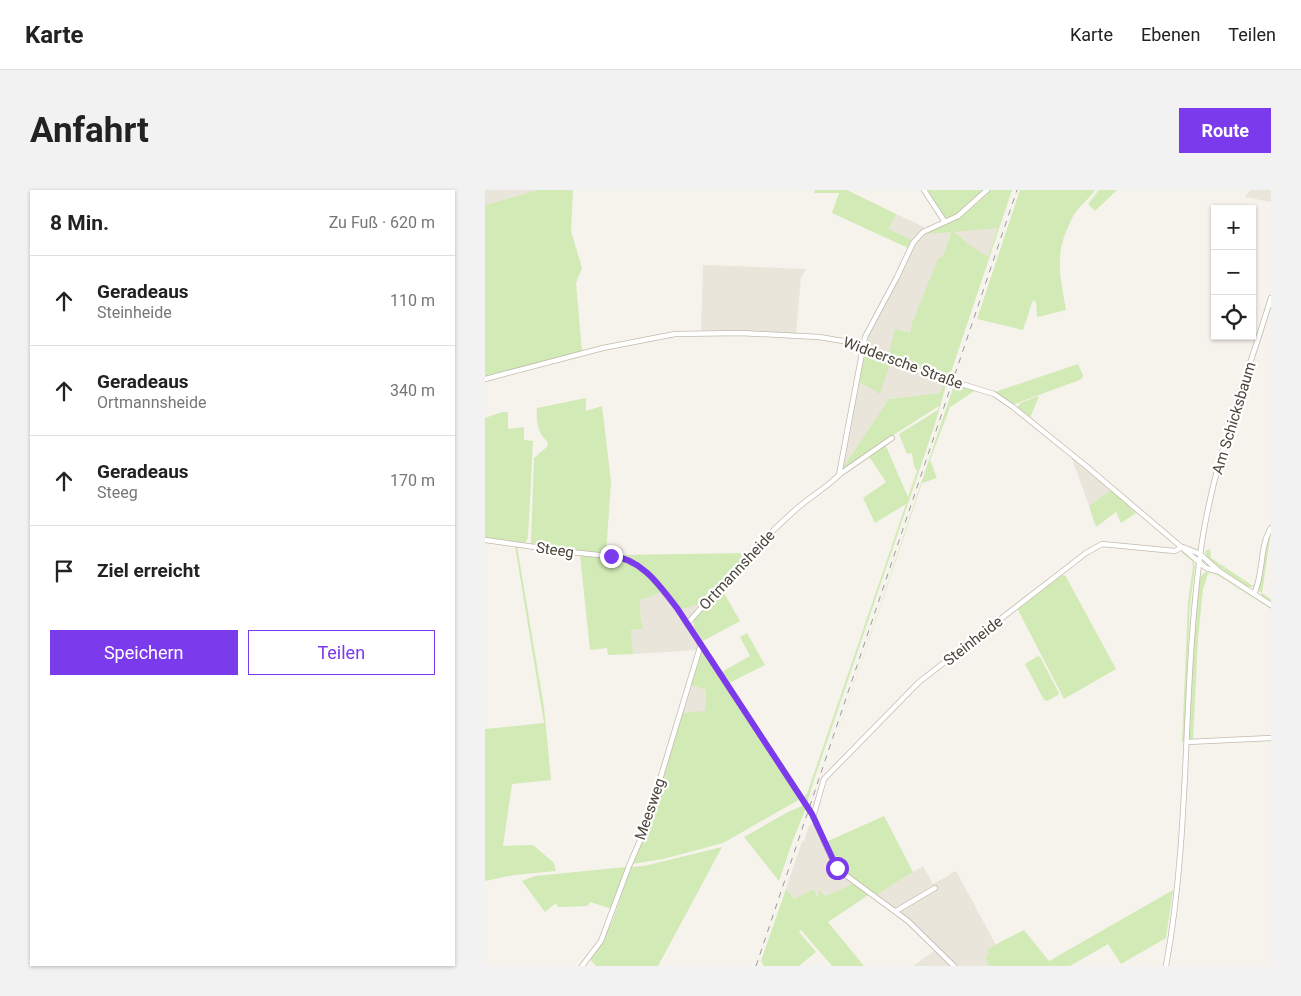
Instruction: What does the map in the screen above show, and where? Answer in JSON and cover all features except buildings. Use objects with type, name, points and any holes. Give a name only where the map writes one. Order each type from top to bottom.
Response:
[{"type":"street","points":[[924,190],[945,222]]},
{"type":"street","points":[[839,475],[865,338],[913,243],[923,232],[958,216],[987,190]]},
{"type":"street","name":"Am Schicksbaum","points":[[1166,966],[1181,860],[1190,656],[1202,541],[1217,469],[1271,298]]},
{"type":"street","name":"Widdersche Straße","points":[[485,380],[603,348],[675,334],[740,333],[819,337],[843,341],[903,366],[994,394],[1013,406],[1072,454],[1152,524],[1182,547]]},
{"type":"street","name":"Ortmannsheide","points":[[813,817],[687,624],[760,543],[796,509],[891,438]]},
{"type":"street","points":[[1254,594],[1259,582],[1266,539],[1271,528]]},
{"type":"street","name":"Steeg","points":[[485,540],[629,560],[652,577],[687,624]]},
{"type":"street","name":"Steinheide","points":[[813,817],[824,779],[919,682],[1086,553],[1102,544],[1175,551],[1182,547]]},
{"type":"street","points":[[1182,547],[1200,554],[1221,572],[1271,605]]},
{"type":"street","points":[[1182,547],[1206,568],[1221,572]]},
{"type":"street","name":"Meesweg","points":[[582,966],[601,941],[645,829],[701,644]]},
{"type":"street","points":[[1187,742],[1271,738]]},
{"type":"street","points":[[813,817],[837,868],[896,912],[954,966]]},
{"type":"street","points":[[896,912],[935,888]]},
{"type":"shaded area","points":[[485,190],[538,190],[485,205]]},
{"type":"shaded area","points":[[1250,190],[1271,190],[1271,202],[1245,197]]},
{"type":"shaded area","points":[[896,214],[924,227],[912,240],[889,229]]},
{"type":"shaded area","points":[[997,227],[988,257],[967,243],[955,231]]},
{"type":"shaded area","points":[[951,231],[943,256],[912,323],[910,333],[888,358],[868,349],[866,343],[868,337],[915,243],[923,234]]},
{"type":"shaded area","points":[[703,265],[806,269],[801,278],[796,334],[701,330]]},
{"type":"shaded area","points":[[890,363],[944,382],[941,393],[889,399],[840,472],[858,381]]},
{"type":"shaded area","points":[[1071,456],[1111,490],[1089,506],[1078,475]]},
{"type":"shaded area","points":[[663,592],[698,644],[697,650],[633,654],[631,630],[643,629],[640,600]]},
{"type":"shaded area","points":[[703,603],[688,619],[679,610]]},
{"type":"shaded area","points":[[690,685],[706,690],[705,712],[682,713]]},
{"type":"shaded area","points":[[814,823],[854,883],[826,896],[817,896],[812,889],[794,899],[786,889],[802,841],[804,841],[809,826]]},
{"type":"shaded area","points":[[923,866],[933,884],[956,871],[996,945],[987,949],[990,954],[985,957],[989,966],[957,966],[910,921],[876,895]]},
{"type":"shaded area","points":[[936,950],[952,966],[914,965]]},
{"type":"green space","points":[[538,190],[573,190],[571,231],[582,268],[576,283],[582,351],[485,378],[485,205]]},
{"type":"green space","points":[[815,190],[847,190],[896,214],[889,229],[912,240],[908,248],[832,213],[839,193],[814,193]]},
{"type":"green space","points":[[926,190],[985,190],[961,211],[947,220]]},
{"type":"green space","points":[[991,190],[1012,190],[949,378],[935,375],[888,358],[895,329],[910,333],[912,323],[938,259],[943,256],[951,232],[923,234],[952,222],[966,213]],"holes":[[[997,228],[988,257],[967,243],[955,232]]]},
{"type":"green space","points":[[1020,190],[1095,190],[1073,216],[1061,249],[1060,268],[1066,310],[1038,317],[1036,302],[1033,300],[1023,330],[977,319]]},
{"type":"green space","points":[[1099,190],[1117,190],[1095,211],[1088,204]]},
{"type":"green space","points":[[866,354],[890,363],[880,394],[858,381],[863,357]]},
{"type":"green space","points":[[1078,364],[1083,375],[1082,379],[1012,405],[995,392]]},
{"type":"green space","points":[[944,382],[947,382],[935,424],[807,804],[803,797],[807,794],[906,504],[875,523],[863,498],[886,482],[868,455],[885,444],[908,497],[917,471],[914,466],[912,453],[907,454],[899,434],[938,410],[939,406],[840,472],[889,399],[940,393]]},
{"type":"green space","points":[[954,385],[976,390],[950,407],[930,460],[937,478],[922,483],[820,785]]},
{"type":"green space","points":[[1039,396],[1030,418],[1017,409],[1020,403]]},
{"type":"green space","points":[[586,398],[586,411],[602,406],[611,482],[606,554],[532,546],[534,458],[548,446],[538,426],[537,408]]},
{"type":"green space","points":[[502,412],[508,412],[508,429],[524,427],[524,440],[533,441],[528,537],[526,542],[521,544],[485,539],[485,418]]},
{"type":"green space","points":[[1111,490],[1136,513],[1121,523],[1116,512],[1096,527],[1089,506]]},
{"type":"green space","points":[[1271,532],[1262,593],[1259,591],[1268,539]]},
{"type":"green space","points":[[1264,538],[1257,582],[1254,587],[1246,587],[1206,557],[1205,551],[1210,549],[1211,558],[1253,586],[1256,582]]},
{"type":"green space","points":[[515,546],[517,546],[544,707],[551,780],[512,784],[503,846],[533,845],[554,863],[556,871],[514,875],[485,881],[485,729],[544,723]]},
{"type":"green space","points":[[1181,552],[1191,558],[1195,565],[1190,606],[1184,740],[1182,742],[1188,602],[1193,566],[1192,561]]},
{"type":"green space","points":[[748,553],[703,603],[679,610],[650,574],[618,555]]},
{"type":"green space","points":[[580,555],[617,559],[635,566],[644,572],[663,592],[640,600],[643,629],[631,630],[633,654],[608,655],[607,648],[590,650]]},
{"type":"green space","points":[[1205,572],[1210,573],[1203,589],[1198,638],[1193,740],[1188,737],[1193,637],[1200,578]]},
{"type":"green space","points":[[1062,574],[1065,575],[1116,669],[1064,699],[1017,608]]},
{"type":"green space","points":[[1213,574],[1219,575],[1271,607],[1271,609],[1219,576]]},
{"type":"green space","points":[[721,588],[740,621],[701,642],[693,629],[694,620]]},
{"type":"green space","points":[[1262,593],[1271,599],[1271,603],[1260,596]]},
{"type":"green space","points":[[747,633],[765,665],[727,684],[720,673],[750,656],[740,637]]},
{"type":"green space","points":[[703,652],[800,799],[723,843],[663,859],[632,864],[647,829],[682,713],[705,711],[706,690],[690,685],[699,653]]},
{"type":"green space","points":[[1038,656],[1059,693],[1047,701],[1044,700],[1025,664]]},
{"type":"green space","points":[[803,803],[806,808],[779,881],[744,837],[802,806]]},
{"type":"green space","points":[[884,816],[913,872],[876,895],[837,868],[826,842]]},
{"type":"green space","points":[[722,847],[658,966],[596,966],[590,959],[610,927],[630,867],[644,866]]},
{"type":"green space","points":[[626,867],[612,909],[590,902],[588,906],[558,907],[556,903],[545,912],[522,881],[535,876]]},
{"type":"green space","points":[[854,883],[870,894],[828,922],[864,966],[832,966],[801,930],[799,932],[816,952],[799,966],[764,966],[761,961],[786,889],[794,899],[813,889],[817,896],[819,895],[818,890],[826,896]]},
{"type":"green space","points":[[1173,890],[1166,938],[1121,964],[1108,944],[1070,966],[989,966],[985,957],[989,954],[987,949],[1024,930],[1049,961]]},
{"type":"railway","points":[[756,966],[1017,190]]},
{"type":"route","points":[[611,556],[629,560],[652,577],[677,608],[812,814],[837,868]]}]
